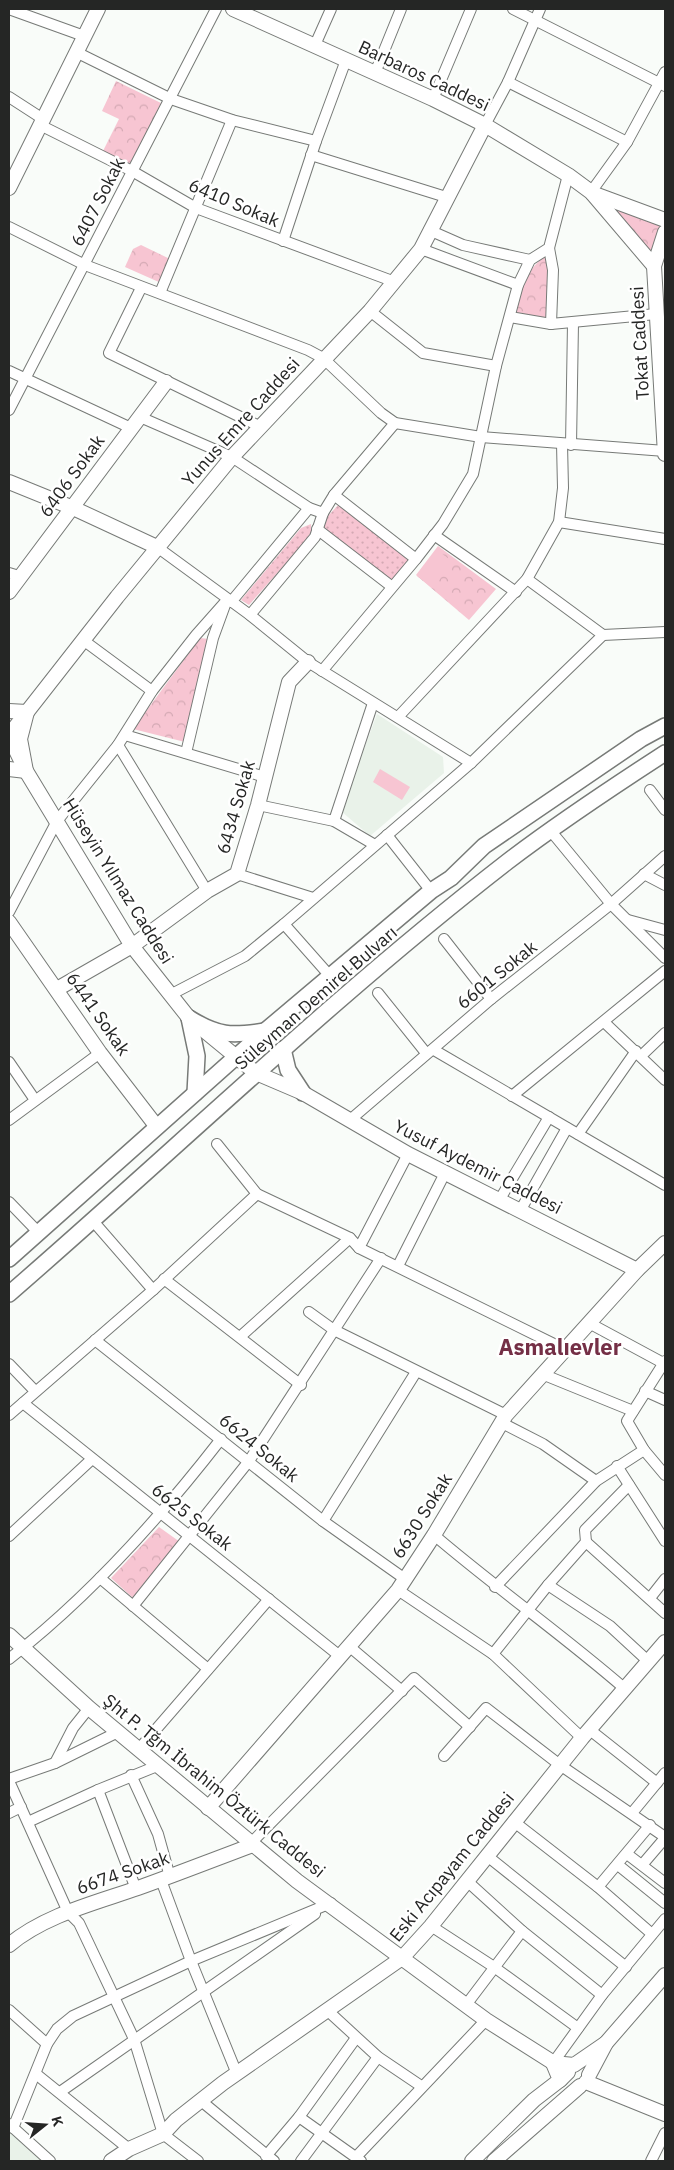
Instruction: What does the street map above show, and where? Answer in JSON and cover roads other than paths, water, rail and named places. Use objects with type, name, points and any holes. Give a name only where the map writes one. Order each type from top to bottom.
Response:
[{"type":"main road","name":"Süleyman Demirel Bulvarı","points":[[9,1259],[265,1031],[431,891],[451,878],[484,846],[633,744],[665,726]]},
{"type":"main road","name":"Süleyman Demirel Bulvarı","points":[[9,1294],[93,1221],[256,1073],[439,917],[550,830],[665,753]]},
{"type":"main road","points":[[189,1018],[210,1030],[242,1035],[265,1031]]},
{"type":"main road","points":[[189,1018],[197,1056],[194,1093]]},
{"type":"main road","points":[[284,1049],[288,1070],[303,1093]]},
{"type":"street","points":[[9,9],[84,36]]},
{"type":"street","points":[[9,188],[98,9]]},
{"type":"street","name":"6407 Sokak","points":[[9,410],[216,9]]},
{"type":"street","name":"Barbaros Caddesi","points":[[233,9],[433,99],[485,125],[568,174],[591,192],[654,266]]},
{"type":"street","points":[[315,45],[331,9]]},
{"type":"street","points":[[375,73],[401,9]]},
{"type":"street","points":[[433,99],[471,9]]},
{"type":"street","points":[[513,9],[662,85]]},
{"type":"street","points":[[485,125],[508,82],[540,9]]},
{"type":"street","points":[[76,52],[171,98],[232,120],[316,141]]},
{"type":"street","points":[[283,241],[311,155],[346,60]]},
{"type":"street","points":[[591,192],[627,142],[662,85],[665,72]]},
{"type":"street","points":[[508,82],[627,142]]},
{"type":"street","name":"6410 Sokak","points":[[9,97],[42,122],[196,208],[395,282]]},
{"type":"street","points":[[160,293],[232,120]]},
{"type":"street","name":"Yunus Emre Caddesi","points":[[9,736],[157,547],[232,456],[323,358],[370,311],[421,249],[446,197],[485,125]]},
{"type":"street","points":[[311,155],[446,197]]},
{"type":"street","points":[[551,324],[553,270],[549,248],[568,174]]},
{"type":"street","name":"Barbaros Caddesi","points":[[591,192],[665,220]]},
{"type":"street","points":[[9,227],[85,265],[141,288],[160,293],[308,350],[323,358],[380,413],[395,423],[481,437],[665,452]]},
{"type":"street","points":[[429,230],[463,245],[530,260]]},
{"type":"street","name":"Tokat Caddesi","points":[[665,232],[654,266],[656,314],[661,328],[665,452]]},
{"type":"street","points":[[322,670],[391,586],[416,559],[434,535],[473,474],[496,366],[518,285],[530,260],[549,248]]},
{"type":"street","points":[[421,249],[518,285]]},
{"type":"street","points":[[141,288],[110,353],[259,426]]},
{"type":"street","points":[[370,311],[423,353],[496,366]]},
{"type":"street","points":[[510,317],[551,324],[656,314]]},
{"type":"street","points":[[398,717],[527,579],[559,522],[563,488],[573,323]]},
{"type":"street","points":[[9,371],[25,376],[131,428]]},
{"type":"street","name":"6406 Sokak","points":[[9,592],[14,574],[73,508],[166,382]]},
{"type":"street","points":[[140,417],[232,456],[308,508],[322,513]]},
{"type":"street","points":[[250,615],[315,537],[322,513],[395,423]]},
{"type":"street","points":[[9,482],[73,508],[157,547],[250,615],[308,662],[471,763]]},
{"type":"street","points":[[334,496],[416,559]]},
{"type":"street","points":[[9,912],[57,821],[118,745],[152,691],[196,635],[229,601],[308,508]]},
{"type":"street","points":[[559,522],[665,540]]},
{"type":"street","points":[[317,529],[391,586]]},
{"type":"street","points":[[434,535],[516,592]]},
{"type":"street","points":[[527,579],[603,635],[665,632]]},
{"type":"street","points":[[186,753],[213,638],[229,601]]},
{"type":"street","points":[[170,995],[245,956],[284,924],[471,763],[603,635]]},
{"type":"street","points":[[83,640],[152,691]]},
{"type":"street","name":"6434 Sokak","points":[[58,990],[132,946],[207,891],[237,874],[258,805],[289,682],[308,662]]},
{"type":"street","points":[[334,821],[373,703]]},
{"type":"street","points":[[9,711],[27,712],[20,739],[26,771],[9,769]]},
{"type":"street","points":[[125,735],[265,777]]},
{"type":"street","name":"Hüseyin Yılmaz Caddesi","points":[[9,736],[26,771],[132,946],[170,995],[189,1018],[256,1073],[303,1093]]},
{"type":"street","points":[[118,745],[207,891]]},
{"type":"street","points":[[650,790],[665,810]]},
{"type":"street","points":[[258,805],[334,821],[375,845]]},
{"type":"street","points":[[550,830],[610,904],[665,958]]},
{"type":"street","points":[[387,835],[431,891]]},
{"type":"street","name":"6601 Sokak","points":[[350,1120],[491,999],[665,858]]},
{"type":"street","points":[[237,874],[313,898]]},
{"type":"street","points":[[644,874],[665,885]]},
{"type":"street","points":[[627,920],[665,930]]},
{"type":"street","name":"6441 Sokak","points":[[9,922],[100,1052],[157,1127]]},
{"type":"street","points":[[284,924],[330,976]]},
{"type":"street","points":[[444,939],[491,999]]},
{"type":"street","points":[[512,1096],[665,971]]},
{"type":"street","points":[[378,993],[430,1052],[512,1096],[665,1185]]},
{"type":"street","points":[[604,1022],[665,1080]]},
{"type":"street","points":[[578,1134],[638,1054],[665,1033]]},
{"type":"street","points":[[9,1120],[100,1052]]},
{"type":"street","points":[[9,1062],[36,1100]]},
{"type":"street","name":"Yusuf Aydemir Caddesi","points":[[303,1093],[408,1154],[637,1270]]},
{"type":"street","points":[[500,1199],[549,1117]]},
{"type":"street","points":[[520,1211],[567,1128]]},
{"type":"street","points":[[217,1144],[257,1194],[350,1238],[359,1248],[564,1349]]},
{"type":"street","points":[[359,1248],[408,1154]]},
{"type":"street","points":[[398,1266],[445,1173]]},
{"type":"street","points":[[9,1415],[153,1290],[257,1194]]},
{"type":"street","points":[[9,1202],[39,1233]]},
{"type":"street","points":[[93,1221],[153,1290]]},
{"type":"street","points":[[241,1336],[350,1238]]},
{"type":"street","name":"6630 Sokak","points":[[208,1808],[346,1652],[402,1584],[504,1419],[564,1349],[637,1270],[665,1243]]},
{"type":"street","points":[[133,1606],[249,1461],[301,1384],[381,1258]]},
{"type":"street","points":[[164,1279],[241,1336],[301,1384]]},
{"type":"street","points":[[309,1312],[334,1330],[504,1419],[596,1481]]},
{"type":"street","points":[[589,1323],[665,1363],[627,1421],[644,1450],[664,1469]]},
{"type":"street","name":"6624 Sokak","points":[[95,1340],[493,1654],[586,1734],[663,1776]]},
{"type":"street","points":[[9,1364],[35,1391]]},
{"type":"street","points":[[323,1521],[416,1372]]},
{"type":"street","points":[[542,1374],[633,1411]]},
{"type":"street","points":[[645,1391],[665,1400]]},
{"type":"street","name":"6625 Sokak","points":[[23,1403],[190,1534],[269,1599],[402,1690]]},
{"type":"street","points":[[9,1659],[100,1578],[161,1513],[222,1439]]},
{"type":"street","points":[[495,1587],[596,1481],[644,1450]]},
{"type":"street","points":[[9,1536],[92,1458]]},
{"type":"street","points":[[617,1466],[665,1542]]},
{"type":"street","points":[[629,1485],[584,1530],[586,1542],[665,1613]]},
{"type":"street","points":[[434,1535],[495,1587],[584,1653],[624,1688]]},
{"type":"street","points":[[493,1654],[548,1585],[586,1542]]},
{"type":"street","points":[[100,1578],[208,1669]]},
{"type":"street","points":[[650,1598],[665,1579]]},
{"type":"street","points":[[548,1585],[610,1626],[648,1662]]},
{"type":"street","points":[[139,1749],[269,1599]]},
{"type":"street","name":"Şht P. Tğm İbrahim Öztürk Caddesi","points":[[9,1635],[88,1708],[297,1881],[486,2020],[553,2064]]},
{"type":"street","name":"Eski Acıpayam Caddesi","points":[[123,2156],[163,2134],[200,2100],[402,1958],[468,1881],[513,1821],[624,1688],[665,1643]]},
{"type":"street","points":[[252,1844],[414,1678],[470,1727]]},
{"type":"street","points":[[55,1763],[73,1728],[88,1708]]},
{"type":"street","points":[[444,1756],[486,1708],[560,1765],[650,1825],[665,1838],[642,1865]]},
{"type":"street","points":[[118,1732],[55,1763],[9,1780],[68,1912],[79,1923],[134,2039],[163,2134],[198,2161]]},
{"type":"street","points":[[28,1822],[131,1775],[157,1766]]},
{"type":"street","points":[[131,1775],[158,1834],[166,1878],[191,1961],[236,2074]]},
{"type":"street","points":[[632,1813],[663,1776]]},
{"type":"street","points":[[98,1790],[136,1889]]},
{"type":"street","points":[[9,1813],[21,1807]]},
{"type":"street","points":[[513,1821],[598,1887],[652,1934]]},
{"type":"street","points":[[598,1887],[650,1825]]},
{"type":"street","name":"6674 Sokak","points":[[12,1937],[68,1912],[166,1878],[252,1844]]},
{"type":"street","points":[[627,1854],[665,1883]]},
{"type":"street","points":[[486,1855],[626,1967]]},
{"type":"street","points":[[618,1865],[665,1903]]},
{"type":"street","points":[[468,1881],[522,1931],[602,1995]]},
{"type":"street","points":[[50,2161],[11,2126],[36,2074],[47,2044],[57,2029],[73,2016],[191,1961],[330,1904]]},
{"type":"street","points":[[60,2092],[330,1904]]},
{"type":"street","points":[[587,2081],[584,2066],[567,2072],[553,2064],[602,1995],[665,1919]]},
{"type":"street","points":[[431,1926],[494,1967],[578,2028]]},
{"type":"street","points":[[466,2005],[522,1931]]},
{"type":"street","points":[[494,2161],[587,2081],[606,2044],[665,1975]]},
{"type":"street","points":[[9,2010],[47,2044]]},
{"type":"street","points":[[328,2011],[378,2057],[421,2086]]},
{"type":"street","points":[[298,2118],[324,2133],[359,2159],[421,2086],[486,2020]]},
{"type":"street","points":[[200,2100],[270,2158],[356,2038]]},
{"type":"street","points":[[472,2161],[534,2100],[567,2072],[606,2044]]},
{"type":"street","points":[[301,2161],[324,2133],[378,2057]]},
{"type":"street","points":[[36,2074],[60,2092],[123,2156]]},
{"type":"street","points":[[587,2081],[665,2114]]},
{"type":"street","points":[[651,2161],[665,2133]]},
{"type":"district","name":"Asmalıevler","points":[[560,1347]]}]
